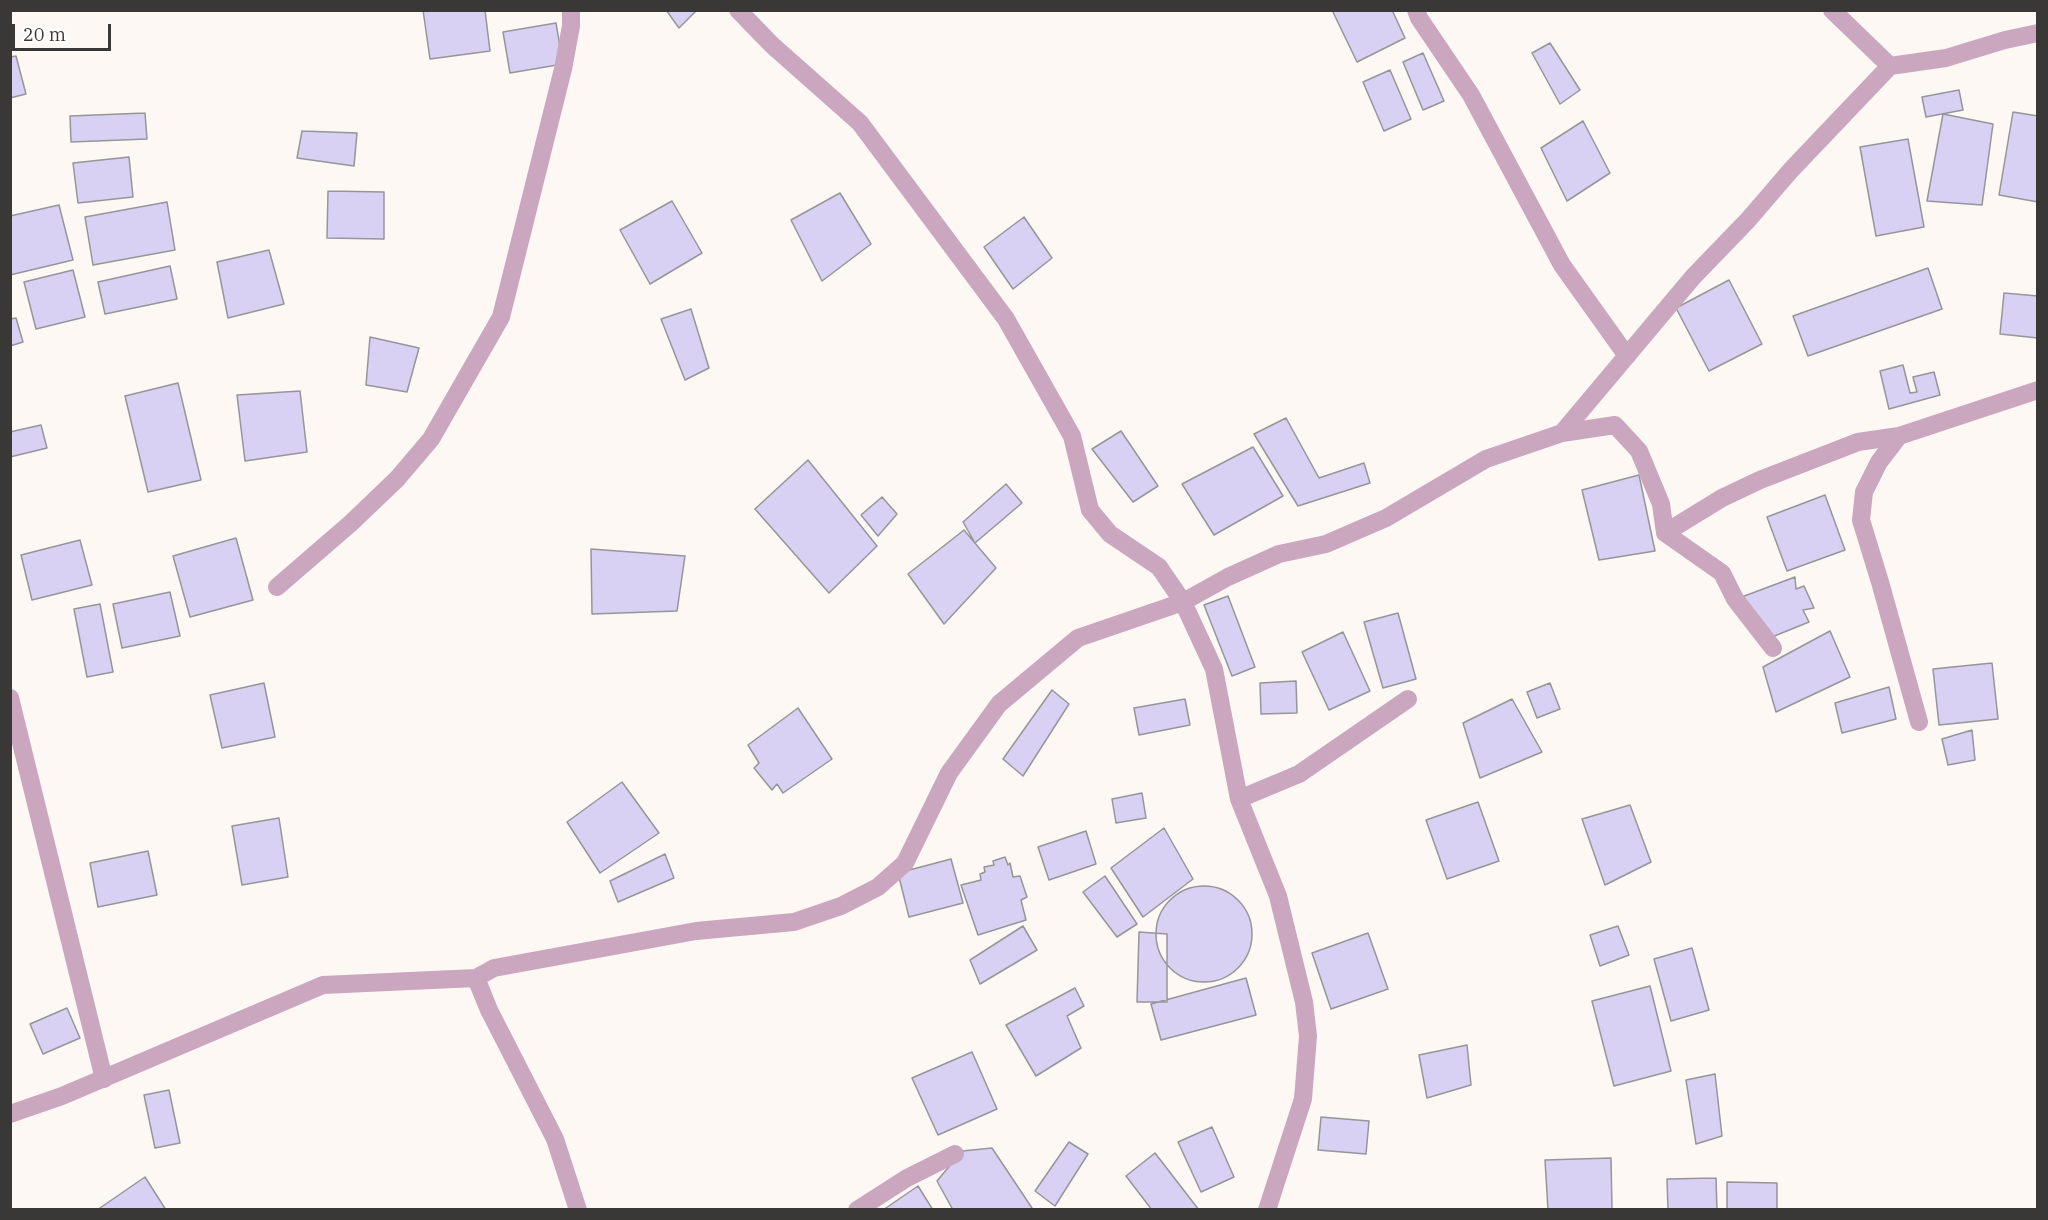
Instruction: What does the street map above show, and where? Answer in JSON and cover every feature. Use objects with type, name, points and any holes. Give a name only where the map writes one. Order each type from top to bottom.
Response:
[{"type":"street","points":[[277,587],[398,479],[431,439],[501,317],[563,69],[571,26],[571,10]]},
{"type":"street","points":[[738,10],[772,45],[860,123],[1006,320],[1072,436],[1090,510],[1110,534],[1159,567],[1183,602],[1214,669],[1239,799],[1278,896],[1304,1002],[1308,1036],[1303,1099],[1267,1209]]},
{"type":"street","points":[[1416,10],[1419,18],[1471,95],[1562,266],[1627,356]]},
{"type":"street","points":[[1832,10],[1890,66]]},
{"type":"street","points":[[1562,433],[1693,277],[1890,66],[1946,58],[2037,33]]},
{"type":"street","points":[[1665,532],[1722,498],[1760,480],[1858,442],[1899,436],[2037,390]]},
{"type":"street","points":[[10,1114],[104,1079],[323,985],[476,978],[494,968],[684,933],[794,922],[841,906],[878,887],[905,863],[949,773],[999,704],[1078,638],[1183,602],[1228,577],[1279,554],[1326,544],[1386,518],[1486,459],[1562,433],[1615,425],[1639,451],[1661,504],[1665,532],[1722,573],[1735,599],[1773,648]]},
{"type":"street","points":[[1899,436],[1879,462],[1864,492],[1861,520],[1919,722]]},
{"type":"street","points":[[10,698],[104,1079]]},
{"type":"street","points":[[1239,799],[1299,774],[1408,699]]},
{"type":"street","points":[[476,978],[489,1010],[555,1138],[578,1209]]},
{"type":"street","points":[[857,1209],[907,1178],[955,1154]]},
{"type":"building","points":[[423,10],[485,10],[490,51],[430,59]]},
{"type":"building","points":[[666,10],[697,10],[679,28]]},
{"type":"building","points":[[1332,10],[1392,10],[1405,38],[1357,62]]},
{"type":"building","points":[[556,23],[563,64],[510,73],[503,32]]},
{"type":"building","points":[[1550,43],[1580,90],[1560,104],[1532,53]]},
{"type":"building","points":[[1423,53],[1444,101],[1423,110],[1403,62]]},
{"type":"building","points":[[16,56],[26,94],[10,98],[10,57]]},
{"type":"building","points":[[1390,70],[1411,119],[1384,131],[1363,82]]},
{"type":"building","points":[[1959,90],[1963,110],[1926,117],[1922,97]]},
{"type":"building","points":[[2013,112],[2038,116],[2038,202],[1999,195]]},
{"type":"building","points":[[145,113],[147,139],[71,142],[70,116]]},
{"type":"building","points":[[1943,114],[1993,124],[1982,205],[1927,201]]},
{"type":"building","points":[[1583,121],[1610,173],[1567,201],[1541,148]]},
{"type":"building","points":[[302,131],[357,133],[354,166],[297,158]]},
{"type":"building","points":[[1908,139],[1924,227],[1876,236],[1860,147]]},
{"type":"building","points":[[129,157],[133,197],[78,203],[73,163]]},
{"type":"building","points":[[328,191],[384,192],[384,239],[327,238]]},
{"type":"building","points":[[840,193],[871,244],[822,281],[791,220]]},
{"type":"building","points":[[672,201],[702,253],[650,284],[620,230]]},
{"type":"building","points":[[167,202],[175,250],[93,265],[85,217]]},
{"type":"building","points":[[59,205],[73,260],[10,275],[10,216]]},
{"type":"building","points":[[1024,217],[1052,258],[1013,289],[984,247]]},
{"type":"building","points":[[269,250],[284,304],[228,318],[217,262]]},
{"type":"building","points":[[170,266],[177,299],[105,314],[98,282]]},
{"type":"building","points":[[1928,268],[1942,309],[1808,356],[1793,316]]},
{"type":"building","points":[[73,270],[85,317],[36,329],[24,282]]},
{"type":"building","points":[[1729,280],[1762,344],[1709,371],[1676,308]]},
{"type":"building","points":[[2004,293],[2038,296],[2038,338],[2000,334]]},
{"type":"building","points":[[691,309],[709,368],[685,380],[661,319]]},
{"type":"building","points":[[16,318],[23,342],[10,346],[10,319]]},
{"type":"building","points":[[370,337],[419,348],[407,392],[366,385]]},
{"type":"building","points":[[1903,365],[1910,393],[1917,392],[1913,377],[1934,372],[1940,395],[1889,409],[1880,371]]},
{"type":"building","points":[[178,383],[201,480],[148,492],[125,396]]},
{"type":"building","points":[[300,391],[307,452],[245,461],[237,395]]},
{"type":"building","points":[[1286,418],[1319,478],[1364,463],[1370,483],[1298,506],[1254,434]]},
{"type":"building","points":[[41,425],[47,448],[10,457],[10,432]]},
{"type":"building","points":[[1121,431],[1158,486],[1133,502],[1092,449]]},
{"type":"building","points":[[1253,447],[1283,496],[1214,535],[1182,484]]},
{"type":"building","points":[[808,460],[877,546],[829,593],[755,509]]},
{"type":"building","points":[[1639,475],[1655,551],[1599,560],[1582,490]]},
{"type":"building","points":[[1006,484],[1022,503],[975,543],[963,522]]},
{"type":"building","points":[[1825,495],[1845,550],[1787,571],[1767,517]]},
{"type":"building","points":[[882,497],[897,514],[878,536],[861,515]]},
{"type":"building","points":[[964,530],[996,568],[944,624],[908,574]]},
{"type":"building","points":[[236,538],[253,600],[190,617],[173,556]]},
{"type":"building","points":[[80,540],[92,585],[32,600],[21,555]]},
{"type":"building","points":[[591,549],[685,556],[677,611],[592,614]]},
{"type":"building","points":[[1795,577],[1796,589],[1804,586],[1814,608],[1803,610],[1809,622],[1772,637],[1739,598]]},
{"type":"building","points":[[170,592],[180,636],[122,648],[113,604]]},
{"type":"building","points":[[1228,596],[1255,667],[1232,676],[1204,605]]},
{"type":"building","points":[[100,604],[113,672],[87,677],[74,609]]},
{"type":"building","points":[[1398,613],[1416,679],[1383,688],[1364,622]]},
{"type":"building","points":[[1830,631],[1850,677],[1776,712],[1763,667]]},
{"type":"building","points":[[1343,632],[1370,691],[1329,710],[1302,652]]},
{"type":"building","points":[[1992,663],[1998,719],[1939,725],[1933,669]]},
{"type":"building","points":[[1296,681],[1297,713],[1261,714],[1260,683]]},
{"type":"building","points":[[264,683],[275,737],[222,748],[210,695]]},
{"type":"building","points":[[1550,683],[1560,709],[1537,718],[1527,692]]},
{"type":"building","points":[[1889,687],[1896,719],[1842,733],[1835,703]]},
{"type":"building","points":[[1052,690],[1069,704],[1023,776],[1003,759]]},
{"type":"building","points":[[1185,699],[1190,725],[1139,735],[1134,708]]},
{"type":"building","points":[[1512,699],[1542,752],[1480,778],[1463,723]]},
{"type":"building","points":[[798,708],[832,759],[783,793],[777,784],[772,790],[754,768],[759,763],[748,745]]},
{"type":"building","points":[[1972,730],[1975,760],[1948,765],[1942,739]]},
{"type":"building","points":[[622,782],[659,833],[600,873],[567,822]]},
{"type":"building","points":[[1142,793],[1146,818],[1116,823],[1112,799]]},
{"type":"building","points":[[1478,802],[1499,861],[1447,879],[1426,820]]},
{"type":"building","points":[[1630,805],[1651,862],[1605,885],[1582,819]]},
{"type":"building","points":[[279,818],[288,877],[242,885],[232,826]]},
{"type":"building","points":[[1164,828],[1193,879],[1143,917],[1111,868]]},
{"type":"building","points":[[1086,831],[1096,864],[1049,880],[1038,847]]},
{"type":"building","points":[[148,851],[157,895],[98,907],[90,863]]},
{"type":"building","points":[[665,854],[674,878],[618,902],[610,881]]},
{"type":"building","points":[[1005,857],[1008,865],[1010,863],[1013,877],[1020,876],[1027,897],[1021,900],[1026,920],[978,935],[961,885],[981,880],[980,874],[985,872],[984,867],[994,865],[993,861]]},
{"type":"building","points":[[951,859],[963,903],[909,917],[898,873]]},
{"type":"building","points":[[1105,876],[1137,924],[1117,937],[1083,892]]},
{"type":"building","points":[[1204,886],[1222,890],[1238,900],[1248,916],[1252,934],[1248,952],[1238,968],[1222,978],[1204,982],[1186,978],[1170,968],[1160,952],[1156,934],[1160,916],[1170,900],[1186,890]]},
{"type":"building","points":[[1023,926],[1037,950],[980,984],[970,960]]},
{"type":"building","points":[[1618,926],[1629,955],[1600,966],[1590,935]]},
{"type":"building","points":[[1139,932],[1167,934],[1167,1002],[1137,1002]]},
{"type":"building","points":[[1368,933],[1388,989],[1331,1009],[1312,953]]},
{"type":"building","points":[[1692,948],[1709,1010],[1671,1021],[1654,959]]},
{"type":"building","points":[[1246,978],[1256,1015],[1161,1040],[1151,1004]]},
{"type":"building","points":[[1650,986],[1671,1071],[1614,1086],[1592,1001]]},
{"type":"building","points":[[1075,988],[1084,1006],[1067,1016],[1081,1048],[1036,1076],[1006,1025]]},
{"type":"building","points":[[67,1008],[80,1038],[43,1054],[30,1024]]},
{"type":"building","points":[[1467,1045],[1471,1085],[1427,1098],[1419,1055]]},
{"type":"building","points":[[972,1052],[997,1109],[938,1135],[912,1078]]},
{"type":"building","points":[[1715,1074],[1722,1136],[1696,1144],[1686,1080]]},
{"type":"building","points":[[169,1090],[180,1143],[155,1148],[144,1095]]},
{"type":"building","points":[[1321,1117],[1369,1121],[1366,1154],[1318,1150]]},
{"type":"building","points":[[1212,1127],[1234,1177],[1201,1192],[1178,1142]]},
{"type":"building","points":[[1069,1142],[1088,1154],[1055,1206],[1035,1191]]},
{"type":"building","points":[[992,1148],[1032,1208],[1030,1210],[953,1210],[937,1181],[962,1151]]},
{"type":"building","points":[[1155,1153],[1199,1210],[1152,1210],[1126,1176]]},
{"type":"building","points":[[1611,1158],[1612,1210],[1548,1210],[1545,1160]]},
{"type":"building","points":[[145,1177],[166,1210],[97,1210]]},
{"type":"building","points":[[1716,1178],[1717,1210],[1668,1210],[1667,1179]]},
{"type":"building","points":[[1727,1182],[1777,1183],[1777,1210],[1727,1210]]},
{"type":"building","points":[[918,1186],[933,1210],[883,1210]]}]
